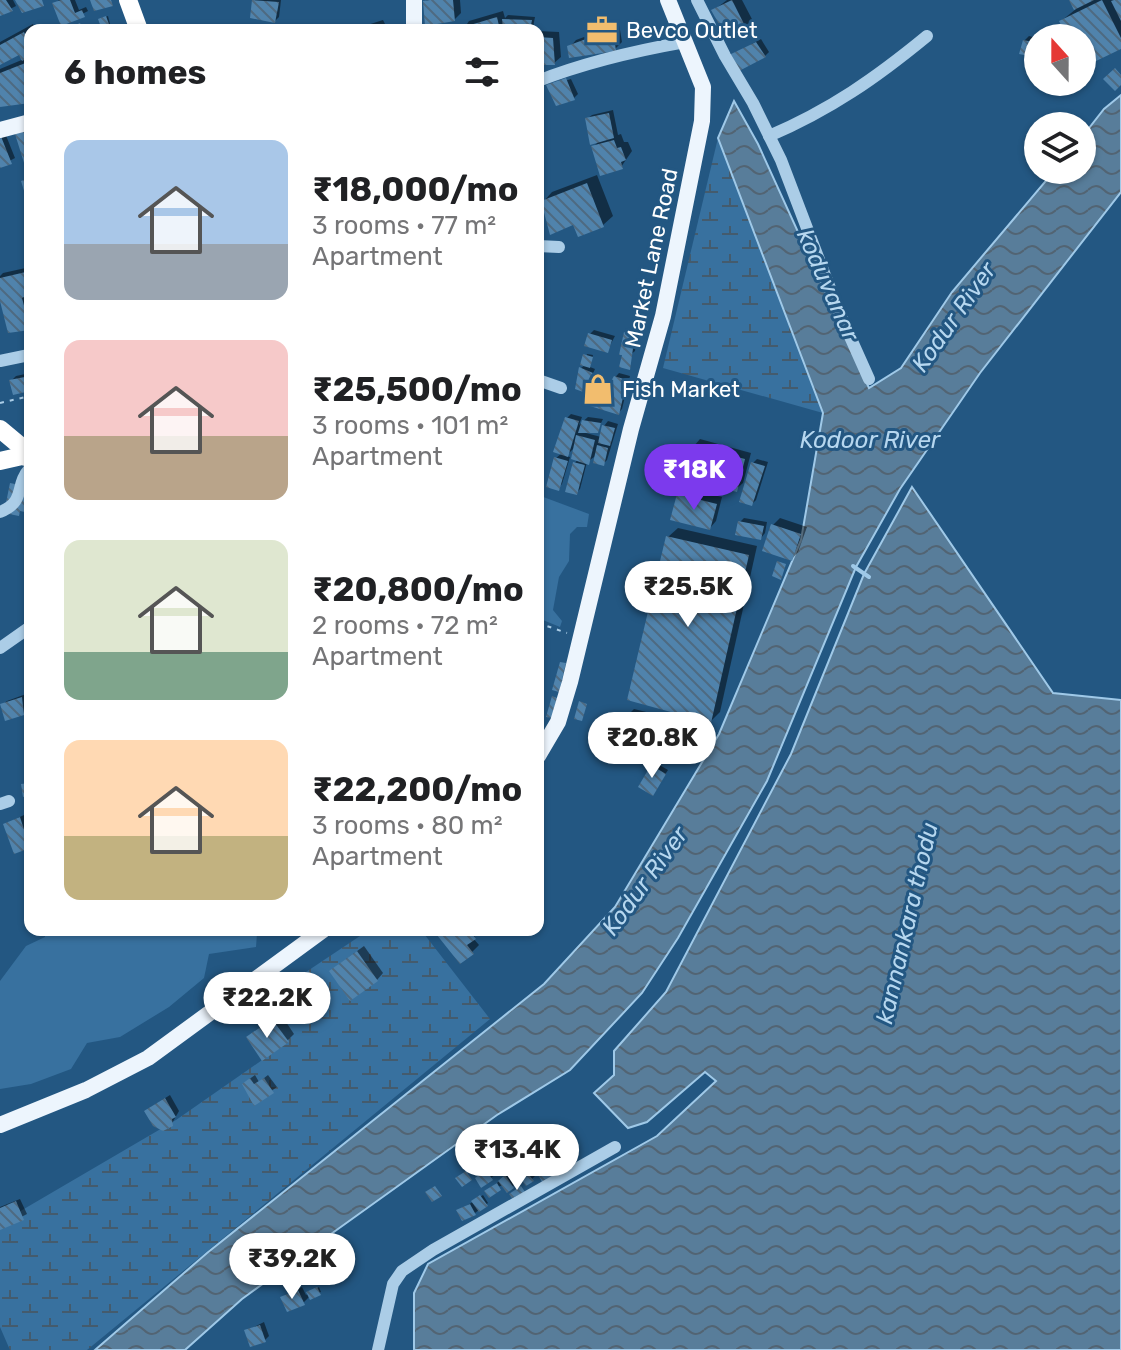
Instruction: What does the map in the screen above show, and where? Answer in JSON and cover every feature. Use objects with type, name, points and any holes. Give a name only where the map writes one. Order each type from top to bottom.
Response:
[{"type":"highway","points":[[128,0],[137,24]]},
{"type":"highway","points":[[0,429],[24,451]]},
{"type":"highway","points":[[0,461],[24,456]]},
{"type":"main road","points":[[414,0],[414,24]]},
{"type":"main road","name":"Market Lane Road","points":[[544,746],[558,722],[581,638],[631,429],[663,316],[700,138],[703,87],[668,0]]},
{"type":"main road","points":[[0,130],[24,124]]},
{"type":"main road","points":[[0,1125],[86,1090],[148,1058],[315,936]]},
{"type":"street","points":[[697,0],[781,160],[839,312],[869,379]]},
{"type":"street","points":[[769,136],[812,118],[877,77],[927,36]]},
{"type":"street","points":[[544,79],[577,65],[625,52],[685,42]]},
{"type":"street","points":[[544,246],[559,247]]},
{"type":"street","points":[[0,361],[24,356]]},
{"type":"street","points":[[544,382],[561,388]]},
{"type":"street","points":[[0,512],[19,498],[24,474]]},
{"type":"street","points":[[0,648],[24,631]]},
{"type":"street","points":[[378,1350],[393,1284],[402,1271],[433,1250],[615,1147]]},
{"type":"path","points":[[0,403],[24,397]]},
{"type":"path","points":[[544,625],[581,638]]},
{"type":"green space","points":[[718,138],[823,413],[663,368]]},
{"type":"green space","points":[[544,497],[589,514],[587,527],[577,527],[570,534],[569,561],[559,577],[553,610],[562,621],[560,627],[544,620]]},
{"type":"green space","points":[[257,936],[256,947],[209,954],[204,978],[169,1007],[120,1037],[87,1043],[71,1069],[31,1084],[0,1089],[0,981],[26,946],[45,937]]},
{"type":"green space","points":[[360,936],[426,936],[490,1019],[87,1350],[10,1350],[0,1327],[0,1223],[176,1120],[288,1042],[261,1002]]},
{"type":"water","name":"Kodoor River","points":[[1121,95],[1121,192],[980,373],[900,489],[856,567],[767,781],[678,938],[642,993],[570,1070],[497,1115],[331,1234],[242,1299],[185,1350],[95,1350],[207,1253],[544,984],[615,907],[719,734],[801,540],[823,413],[718,138],[734,101],[758,144],[869,388],[901,368],[952,292],[1043,184],[1096,184],[1096,119]]},
{"type":"water","points":[[912,487],[1053,693],[1121,700],[1121,1350],[414,1350],[414,1293],[428,1264],[657,1136],[716,1081],[705,1072],[647,1122],[628,1128],[594,1093],[614,1075],[614,1051],[666,992],[791,754],[864,574]]},
{"type":"building","points":[[0,0],[6,0],[13,11],[0,16]]},
{"type":"building","points":[[15,0],[42,0],[44,6],[22,13]]},
{"type":"building","points":[[70,0],[75,13],[82,10],[85,17],[60,24],[52,3]]},
{"type":"building","points":[[90,0],[111,0],[113,6],[94,11]]},
{"type":"building","points":[[252,0],[279,2],[275,23],[250,18]]},
{"type":"building","points":[[453,0],[455,21],[425,24],[423,1]]},
{"type":"building","points":[[732,0],[748,32],[728,40],[711,10]]},
{"type":"building","points":[[1069,0],[1094,0],[1074,10]]},
{"type":"building","points":[[1102,0],[1121,38],[1121,49],[1096,61],[1096,24],[1060,24],[1059,21]]},
{"type":"building","points":[[1121,0],[1121,21],[1111,1]]},
{"type":"building","points":[[106,16],[109,24],[100,24],[98,19]]},
{"type":"building","points":[[497,17],[499,24],[473,24]]},
{"type":"building","points":[[502,19],[532,20],[531,24],[502,24]]},
{"type":"building","points":[[613,29],[616,51],[569,58],[567,46]]},
{"type":"building","points":[[24,32],[24,60],[19,55],[0,65],[0,45]]},
{"type":"building","points":[[544,37],[553,38],[555,65],[544,65]]},
{"type":"building","points":[[1023,40],[1024,40],[1024,55],[1019,54]]},
{"type":"building","points":[[756,42],[766,57],[739,71],[729,55]]},
{"type":"building","points":[[24,64],[24,104],[0,107],[0,73]]},
{"type":"building","points":[[1115,68],[1121,75],[1121,85],[1115,91],[1103,79]]},
{"type":"building","points":[[566,78],[575,100],[556,106],[546,85]]},
{"type":"building","points":[[609,113],[614,138],[590,145],[585,118]]},
{"type":"building","points":[[24,131],[24,163],[15,134]]},
{"type":"building","points":[[0,134],[12,164],[0,168]]},
{"type":"building","points":[[614,140],[617,148],[621,147],[626,160],[621,162],[623,169],[600,176],[591,146]]},
{"type":"building","points":[[587,183],[604,227],[578,237],[573,225],[550,235],[544,200]]},
{"type":"building","points":[[24,272],[24,331],[8,333],[0,301],[0,278]]},
{"type":"building","points":[[624,332],[635,334],[630,370],[619,367]]},
{"type":"building","points":[[588,333],[612,340],[608,353],[584,346]]},
{"type":"building","points":[[583,354],[593,357],[590,368],[580,365]]},
{"type":"building","points":[[579,367],[593,373],[586,393],[575,389]]},
{"type":"building","points":[[614,376],[627,380],[619,415],[590,406],[592,397],[608,399],[610,391],[606,390]]},
{"type":"building","points":[[24,377],[24,392],[13,395],[9,380]]},
{"type":"building","points":[[565,417],[579,421],[568,457],[553,452]]},
{"type":"building","points":[[582,420],[601,423],[598,433],[578,433]]},
{"type":"building","points":[[602,425],[615,428],[610,446],[598,443]]},
{"type":"building","points":[[576,435],[595,440],[589,465],[571,459]]},
{"type":"building","points":[[597,445],[608,448],[604,466],[593,463]]},
{"type":"building","points":[[692,445],[745,459],[737,492],[688,479],[692,466],[687,465]]},
{"type":"building","points":[[554,457],[568,461],[559,491],[546,487]]},
{"type":"building","points":[[573,462],[585,465],[577,495],[565,492]]},
{"type":"building","points":[[751,462],[765,466],[752,506],[739,502]]},
{"type":"building","points":[[10,483],[24,486],[24,512],[20,511],[19,516],[4,513]]},
{"type":"building","points":[[677,494],[717,504],[710,530],[670,520]]},
{"type":"building","points":[[738,521],[764,526],[761,540],[735,535]]},
{"type":"building","points":[[771,524],[801,534],[792,561],[762,551]]},
{"type":"building","points":[[666,536],[749,555],[711,723],[627,700]]},
{"type":"building","points":[[777,561],[786,564],[781,580],[772,576]]},
{"type":"building","points":[[560,662],[566,663],[559,692],[552,690]]},
{"type":"building","points":[[552,696],[557,698],[552,718],[546,717]]},
{"type":"building","points":[[22,697],[24,715],[5,721],[0,704]]},
{"type":"building","points":[[579,701],[587,704],[582,721],[574,719]]},
{"type":"building","points":[[625,715],[674,727],[670,741],[622,729]]},
{"type":"building","points":[[651,765],[666,774],[653,796],[638,787]]},
{"type":"building","points":[[20,817],[24,829],[24,850],[14,854],[3,824]]},
{"type":"building","points":[[438,936],[474,936],[476,939],[467,945],[474,954],[460,964]]},
{"type":"building","points":[[357,951],[378,981],[350,1001],[329,971]]},
{"type":"building","points":[[272,1019],[289,1042],[262,1061],[246,1037]]},
{"type":"building","points":[[250,1078],[254,1084],[264,1078],[274,1093],[254,1106],[242,1084]]},
{"type":"building","points":[[165,1098],[176,1117],[172,1119],[173,1126],[163,1131],[153,1126],[144,1111]]},
{"type":"building","points":[[505,1128],[513,1138],[507,1144],[498,1134]]},
{"type":"building","points":[[533,1144],[544,1156],[532,1167],[521,1154]]},
{"type":"building","points":[[520,1164],[534,1181],[526,1186],[513,1170]]},
{"type":"building","points":[[548,1165],[553,1176],[542,1182],[536,1171]]},
{"type":"building","points":[[486,1170],[493,1180],[481,1188],[475,1178]]},
{"type":"building","points":[[466,1171],[472,1180],[462,1187],[455,1178]]},
{"type":"building","points":[[505,1175],[514,1188],[507,1193],[498,1181]]},
{"type":"building","points":[[497,1183],[501,1190],[489,1198],[484,1191]]},
{"type":"building","points":[[435,1186],[442,1196],[432,1202],[425,1192]]},
{"type":"building","points":[[521,1186],[525,1192],[512,1198],[509,1194]]},
{"type":"building","points":[[480,1195],[488,1206],[479,1212],[471,1201]]},
{"type":"building","points":[[16,1201],[24,1220],[0,1230],[0,1208]]},
{"type":"building","points":[[470,1204],[476,1215],[462,1221],[456,1210]]},
{"type":"building","points":[[317,1287],[321,1295],[310,1300],[306,1292]]},
{"type":"building","points":[[298,1290],[305,1305],[287,1312],[280,1297]]},
{"type":"building","points":[[260,1325],[266,1342],[250,1347],[244,1330]]},
{"type":"waterway","name":"kannankara thodu","points":[[853,566],[869,577]]},
{"type":"place","name":"Bevco Outlet","points":[[602,30]]},
{"type":"place","name":"Fish Market","points":[[598,389]]},
{"type":"water label","name":"koduvanar","points":[[828,285]]},
{"type":"water label","name":"Kodur River","points":[[954,317]]},
{"type":"water label","name":"Kodur River","points":[[645,881]]}]
